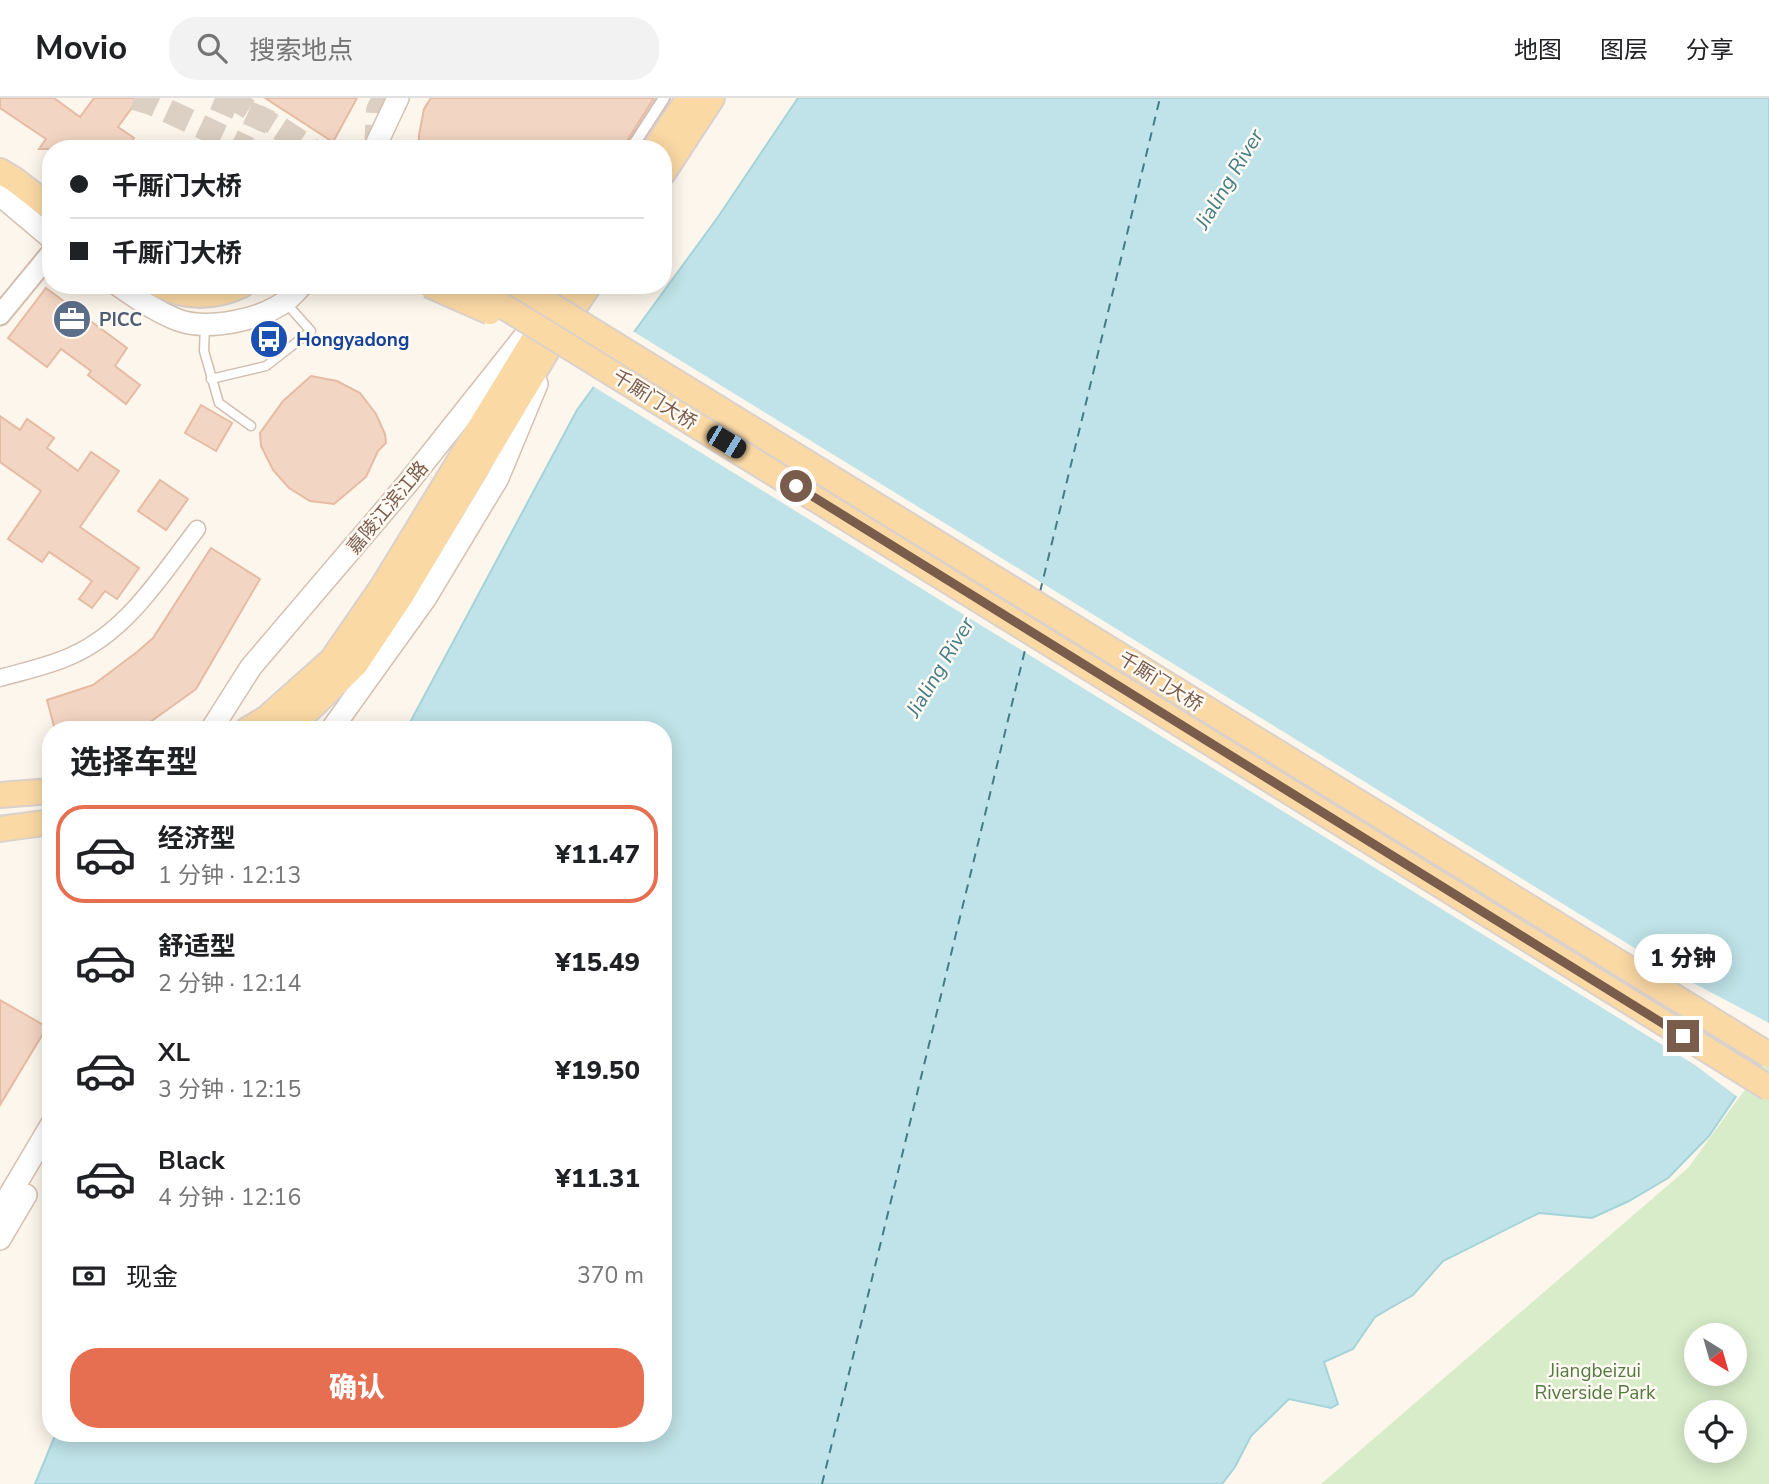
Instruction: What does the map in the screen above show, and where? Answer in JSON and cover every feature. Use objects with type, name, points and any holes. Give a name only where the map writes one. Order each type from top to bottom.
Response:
[{"type":"main road","points":[[378,140],[398,98]]},
{"type":"main road","points":[[662,140],[689,98]]},
{"type":"main road","points":[[672,159],[712,98]]},
{"type":"main road","points":[[0,171],[42,201]]},
{"type":"main road","points":[[0,195],[42,231]]},
{"type":"main road","points":[[134,294],[180,321],[205,324],[232,322],[259,315],[285,302],[293,294]]},
{"type":"main road","points":[[185,294],[216,294]]},
{"type":"main road","points":[[452,294],[560,337]]},
{"type":"main road","name":"千厮门大桥","points":[[485,294],[560,337],[1769,1088]]},
{"type":"main road","name":"千厮门大桥","points":[[533,294],[1769,1055]]},
{"type":"main road","name":"嘉陵江滨江路","points":[[217,721],[251,667],[407,484],[559,294]]},
{"type":"main road","name":"嘉陵江滨江路","points":[[262,721],[331,660],[383,586],[561,294]]},
{"type":"main road","points":[[297,721],[356,664],[401,596],[584,294]]},
{"type":"main road","points":[[337,721],[425,599],[498,478],[560,337]]},
{"type":"main road","points":[[0,795],[42,792]]},
{"type":"main road","points":[[0,829],[42,823]]},
{"type":"main road","points":[[1721,1025],[1769,1049]]},
{"type":"main road","points":[[1706,1050],[1769,1097]]},
{"type":"main road","points":[[0,1211],[42,1140]]},
{"type":"main road","points":[[0,1239],[42,1168]]},
{"type":"street","points":[[637,140],[664,98]]},
{"type":"street","points":[[0,315],[42,264]]},
{"type":"street","points":[[0,678],[72,656],[108,635],[144,599],[197,529]]},
{"type":"lane","points":[[211,379],[266,366],[311,331],[285,302]]},
{"type":"lane","points":[[205,324],[204,351],[219,403],[251,426]]},
{"type":"green space","name":"Jiangbeizui Riverside Park","points":[[1769,1056],[1769,1484],[1321,1484],[1688,1168]]},
{"type":"water","name":"Jialing River","points":[[798,98],[1769,98],[1769,1048],[1709,1136],[1668,1178],[1629,1201],[1592,1218],[1539,1213],[1443,1261],[1413,1295],[1375,1317],[1353,1349],[1324,1362],[1338,1404],[1331,1408],[1289,1399],[1251,1436],[1235,1467],[1222,1484],[35,1484],[52,1442],[672,1442],[672,721],[411,721],[577,410],[662,294],[672,294],[672,280]]},
{"type":"pier","points":[[631,330],[1680,976],[1769,1023],[1769,1054],[1739,1098],[1695,1065],[591,385]]},
{"type":"building","points":[[0,98],[54,98],[80,117],[94,98],[139,98],[118,127],[134,138],[133,140],[45,140],[0,108]]},
{"type":"building","points":[[265,98],[357,98],[334,140],[330,140]]},
{"type":"building","points":[[431,98],[654,98],[628,140],[419,140],[424,109]]},
{"type":"building","points":[[42,293],[54,294],[127,348],[115,366],[140,385],[126,404],[88,375],[91,371],[61,349],[47,367],[8,338]]},
{"type":"building","points":[[311,376],[337,381],[360,393],[376,414],[385,434],[386,443],[378,451],[366,477],[334,504],[310,501],[289,488],[273,470],[261,446],[260,433],[283,401]]},
{"type":"building","points":[[201,405],[232,423],[216,451],[185,433]]},
{"type":"building","points":[[0,416],[20,430],[27,419],[54,438],[47,448],[78,471],[91,452],[119,471],[80,527],[139,568],[117,599],[105,591],[92,608],[79,599],[92,581],[49,552],[42,562],[8,539],[41,491],[0,462]]},
{"type":"building","points":[[160,480],[188,499],[166,530],[138,511]]},
{"type":"building","points":[[211,548],[260,579],[196,689],[152,721],[53,721],[47,700],[93,685],[153,638]]},
{"type":"building","points":[[0,1000],[42,1024],[42,1035],[0,1105]]},
{"type":"ferry route","points":[[1040,592],[1160,98]]},
{"type":"ferry route","points":[[822,1484],[1027,642]]},
{"type":"tunnel","points":[[134,98],[151,103],[230,140]]},
{"type":"tunnel","points":[[215,98],[273,124],[297,140]]},
{"type":"tunnel","points":[[231,98],[273,124]]},
{"type":"tunnel","points":[[376,140],[378,110],[384,98]]},
{"type":"railway","points":[[498,294],[1769,1075]]},
{"type":"railway","points":[[523,294],[1769,1060]]},
{"type":"place","name":"PICC","points":[[72,319]]},
{"type":"place","name":"Hongyadong","points":[[269,339]]},
{"type":"route","points":[[796,486],[1683,1036]]}]
